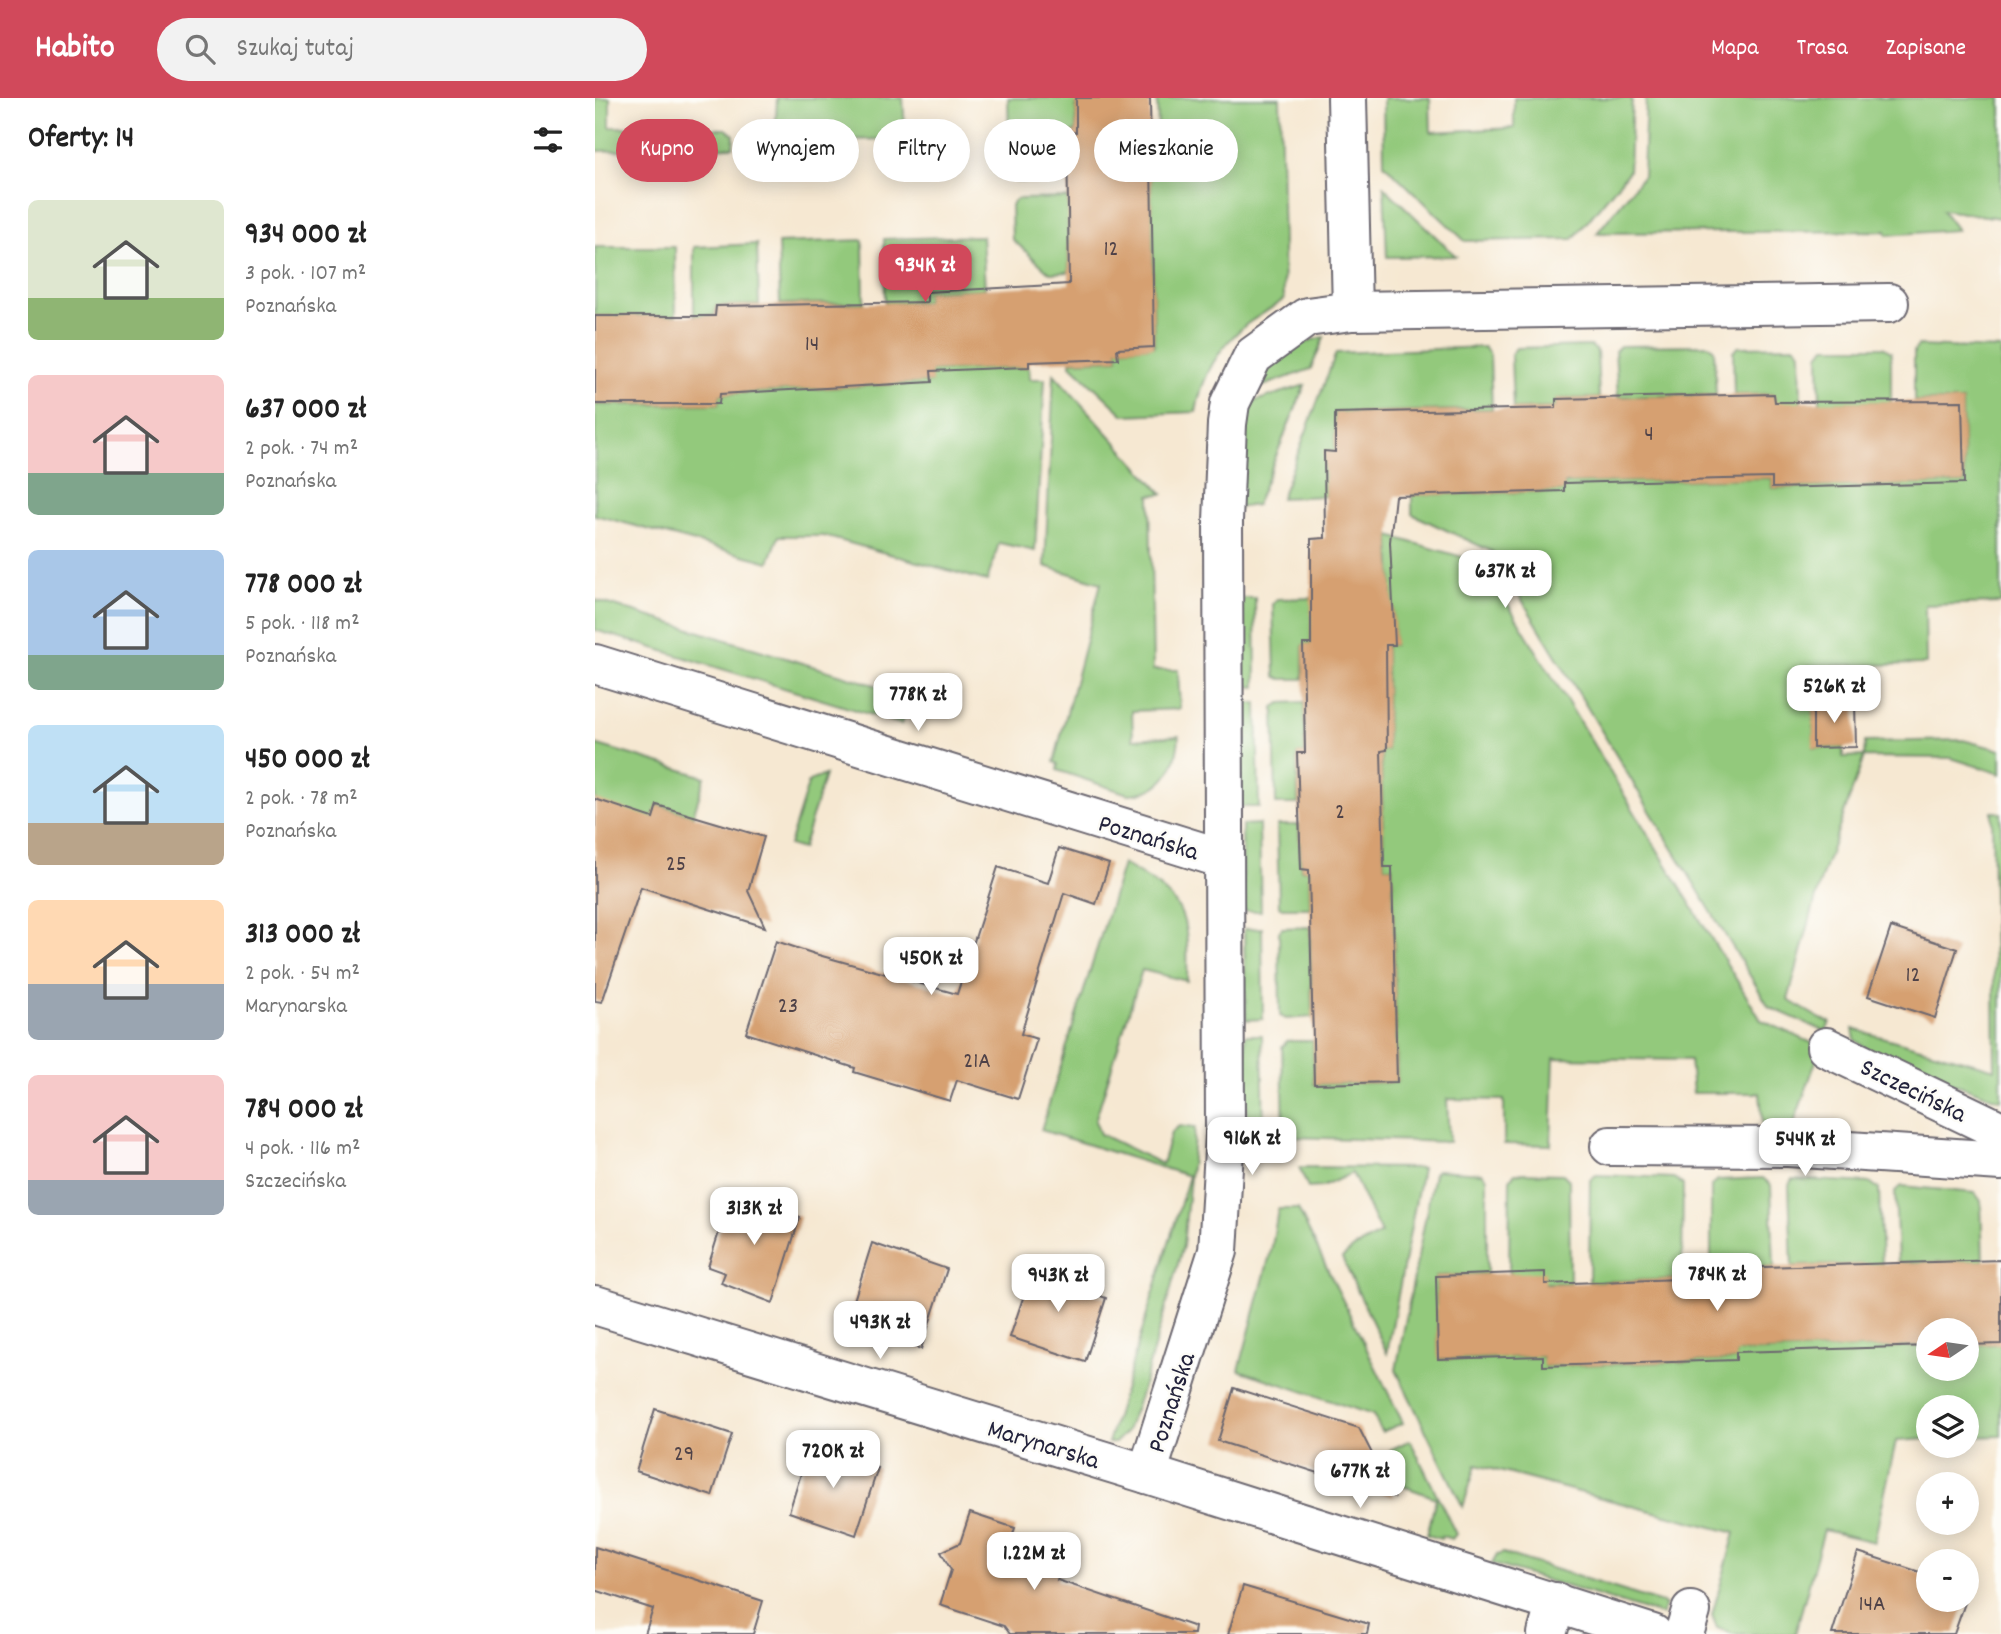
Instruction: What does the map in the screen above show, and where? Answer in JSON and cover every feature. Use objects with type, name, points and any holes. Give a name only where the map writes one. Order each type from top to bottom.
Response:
[{"type":"street","points":[[1346,98],[1352,311]]},
{"type":"street","points":[[1224,859],[1223,499],[1230,402],[1253,356],[1307,317],[1352,311],[1889,303]]},
{"type":"street","name":"Poznańska","points":[[595,664],[1224,859],[1225,1134],[1218,1251],[1147,1474]]},
{"type":"street","name":"Szczecińska","points":[[1826,1046],[2001,1131]]},
{"type":"street","name":"Szczecińska","points":[[1610,1146],[1788,1147],[2001,1161]]},
{"type":"street","name":"Marynarska","points":[[595,1305],[1147,1474],[1551,1618],[1653,1634]]},
{"type":"green space","points":[[595,98],[610,98],[610,127],[616,127],[616,150],[595,151]]},
{"type":"green space","points":[[777,98],[903,98],[904,119],[873,119],[873,139],[859,140],[859,119],[776,119]]},
{"type":"green space","points":[[1008,98],[1076,98],[1076,119],[1009,119]]},
{"type":"green space","points":[[1157,98],[1280,98],[1284,299],[1247,324],[1220,352],[1202,386],[1196,412],[1124,415],[1071,365],[1071,361],[1118,359],[1117,349],[1154,346],[1151,182],[1238,182],[1238,119],[1158,119]]},
{"type":"green space","points":[[1383,98],[1430,98],[1431,132],[1514,128],[1514,98],[1632,98],[1629,171],[1573,239],[1465,241],[1384,164]]},
{"type":"green space","points":[[1646,98],[2001,98],[2001,218],[1942,210],[1957,230],[1887,235],[1886,231],[1597,233],[1643,176]]},
{"type":"green space","points":[[718,129],[726,129],[732,134],[732,147],[718,147]]},
{"type":"green space","points":[[1384,187],[1456,256],[1387,257]]},
{"type":"green space","points":[[1068,198],[1069,272],[1050,273],[1012,239],[1011,205],[1017,199]]},
{"type":"green space","points":[[982,236],[985,289],[927,292],[927,302],[885,303],[884,239]]},
{"type":"green space","points":[[863,240],[864,303],[780,304],[778,243]]},
{"type":"green space","points":[[757,244],[759,305],[716,306],[715,315],[694,316],[694,247]]},
{"type":"green space","points":[[595,247],[675,247],[676,316],[595,316]]},
{"type":"green space","points":[[1324,337],[1311,369],[1249,391],[1263,373],[1281,357],[1302,344]]},
{"type":"green space","points":[[1709,345],[1714,350],[1716,395],[1618,397],[1615,351],[1620,346]]},
{"type":"green space","points":[[1591,346],[1597,351],[1599,398],[1556,399],[1556,408],[1513,409],[1511,355],[1516,348]]},
{"type":"green space","points":[[1796,346],[1800,352],[1801,404],[1775,404],[1774,394],[1734,395],[1733,352],[1738,347]]},
{"type":"green space","points":[[1918,346],[2001,349],[2001,603],[1925,605],[1926,664],[1809,666],[1808,703],[1813,702],[1814,748],[1843,747],[1843,757],[1864,756],[1865,742],[1963,740],[2001,750],[2001,774],[1951,758],[1864,757],[1821,879],[1788,1000],[1830,1022],[1826,1032],[1769,1007],[1493,552],[1412,514],[1412,495],[1563,491],[1564,483],[1772,478],[1772,488],[1964,483],[1962,401],[1914,401],[1914,351]]},
{"type":"green space","points":[[1484,347],[1490,355],[1492,409],[1335,413],[1335,451],[1325,451],[1325,496],[1281,498],[1336,353]]},
{"type":"green space","points":[[1825,347],[1883,347],[1891,352],[1891,402],[1820,403],[1819,355]]},
{"type":"green space","points":[[1029,367],[1030,379],[1045,379],[1035,551],[999,543],[987,581],[824,536],[779,536],[769,562],[595,515],[595,405],[719,404],[720,394],[931,382],[931,371]]},
{"type":"green space","points":[[1054,374],[1163,494],[1150,495],[1153,670],[1178,670],[1180,709],[1132,711],[1133,739],[1179,736],[1175,759],[1166,777],[1151,789],[1140,793],[1128,794],[1057,770],[1058,764],[1054,762],[1101,583],[1045,566]]},
{"type":"green space","points":[[1305,385],[1256,505],[1235,508],[1246,404]]},
{"type":"green space","points":[[1390,536],[1483,563],[1761,1020],[1821,1047],[1793,1126],[1763,1127],[1760,1093],[1693,1093],[1690,1060],[1554,1058],[1551,1145],[1504,1144],[1504,1100],[1447,1099],[1449,1142],[1291,1137],[1284,1133],[1282,1047],[1287,1041],[1313,1041],[1314,1084],[1397,1082],[1392,867],[1384,867],[1381,751],[1387,750],[1386,645],[1394,645]]},
{"type":"green space","points":[[1238,598],[1255,598],[1256,687],[1239,686]]},
{"type":"green space","points":[[1312,598],[1311,644],[1303,645],[1303,679],[1281,679],[1275,676],[1273,604],[1278,599]]},
{"type":"green space","points":[[595,600],[911,696],[901,724],[595,630]]},
{"type":"green space","points":[[1304,702],[1305,753],[1297,754],[1298,804],[1276,804],[1274,707],[1281,703]]},
{"type":"green space","points":[[1239,703],[1257,703],[1259,807],[1241,807]]},
{"type":"green space","points":[[595,744],[705,777],[693,816],[658,805],[646,835],[595,800]]},
{"type":"green space","points":[[825,775],[802,849],[789,845],[809,781]]},
{"type":"green space","points":[[1992,811],[2001,813],[2001,1100],[1878,1057],[1855,1040],[1853,1029],[1995,1069]]},
{"type":"green space","points":[[1259,824],[1261,911],[1243,911],[1242,825]]},
{"type":"green space","points":[[1277,825],[1299,825],[1301,869],[1309,870],[1310,908],[1279,906]]},
{"type":"green space","points":[[1123,864],[1160,887],[1179,909],[1187,938],[1187,981],[1142,970],[1095,1121],[1100,1134],[1162,1164],[1171,1133],[1179,1126],[1195,1128],[1183,1246],[1142,1390],[1127,1431],[1115,1443],[1108,1443],[1189,1176],[1041,1130]]},
{"type":"green space","points":[[1310,927],[1312,1017],[1286,1019],[1280,1016],[1279,932],[1282,928]]},
{"type":"green space","points":[[1262,928],[1263,1019],[1246,1020],[1244,929]]},
{"type":"green space","points":[[1245,1035],[1262,1035],[1264,1137],[1248,1137]]},
{"type":"green space","points":[[1299,1167],[1422,1168],[1387,1353],[1342,1258],[1352,1249],[1381,1233],[1352,1173],[1322,1187],[1308,1188]]},
{"type":"green space","points":[[1437,1170],[1483,1173],[1487,1178],[1487,1274],[1436,1276],[1439,1359],[1543,1356],[1544,1366],[1735,1360],[1736,1352],[1916,1346],[1916,1381],[1979,1381],[1979,1345],[2001,1344],[2001,1436],[1979,1437],[1979,1395],[1916,1395],[1916,1440],[1896,1441],[1874,1542],[1824,1530],[1795,1634],[1733,1634],[1717,1628],[1712,1615],[1735,1533],[1476,1465],[1463,1507],[1396,1370],[1434,1173]]},
{"type":"green space","points":[[1515,1173],[1563,1174],[1569,1180],[1570,1283],[1545,1283],[1509,1273],[1510,1179]]},
{"type":"green space","points":[[1596,1175],[1674,1178],[1683,1185],[1682,1279],[1589,1282],[1590,1180]]},
{"type":"green space","points":[[1763,1178],[1771,1185],[1774,1267],[1733,1268],[1733,1278],[1711,1278],[1711,1186],[1718,1180]]},
{"type":"green space","points":[[1792,1179],[1871,1183],[1879,1189],[1882,1264],[1792,1266],[1789,1185]]},
{"type":"green space","points":[[1902,1186],[1975,1193],[1981,1201],[1983,1261],[1898,1263],[1895,1191]]},
{"type":"green space","points":[[1278,1209],[1298,1209],[1403,1423],[1382,1432],[1373,1415],[1239,1370],[1272,1247]]},
{"type":"green space","points":[[1410,1440],[1456,1534],[1452,1539],[1427,1535],[1436,1498],[1403,1486],[1404,1481],[1390,1450]]},
{"type":"green space","points":[[1503,1553],[1665,1604],[1662,1615],[1492,1564],[1497,1555]]},
{"type":"building","points":[[1076,98],[1150,98],[1150,119],[1094,119],[1094,182],[1151,182],[1154,347],[1117,349],[1118,359],[1029,362],[1029,367],[931,371],[932,382],[720,394],[719,404],[595,404],[595,316],[715,316],[716,306],[927,302],[927,292],[1069,284],[1068,182],[1080,182],[1080,119],[1076,119]]},
{"type":"building","points":[[1774,394],[1775,402],[1962,401],[1964,483],[1772,488],[1772,478],[1724,479],[1564,483],[1564,491],[1395,496],[1390,542],[1395,645],[1386,645],[1387,750],[1381,751],[1384,867],[1392,867],[1397,1082],[1314,1084],[1309,870],[1301,869],[1297,753],[1305,753],[1303,644],[1311,644],[1311,539],[1325,538],[1324,451],[1335,452],[1335,413],[1556,408],[1556,399]]},
{"type":"building","points":[[1813,702],[1855,702],[1856,747],[1813,748]]},
{"type":"building","points":[[595,799],[653,818],[657,805],[764,837],[748,891],[765,927],[641,887],[602,1002],[595,1001]]},
{"type":"building","points":[[1059,848],[1109,864],[1096,904],[1064,893],[1021,1034],[1037,1039],[1018,1099],[957,1080],[950,1101],[854,1072],[855,1068],[746,1033],[776,941],[957,994],[998,867],[1048,883]]},
{"type":"building","points":[[1891,927],[1957,949],[1935,1018],[1868,996]]},
{"type":"building","points":[[731,1194],[800,1217],[773,1303],[721,1283],[725,1273],[708,1267]]},
{"type":"building","points":[[872,1243],[947,1269],[921,1349],[847,1323]]},
{"type":"building","points":[[2001,1260],[2001,1344],[1979,1345],[1979,1318],[1916,1318],[1916,1346],[1736,1352],[1736,1360],[1543,1366],[1543,1356],[1438,1359],[1436,1276],[1545,1272],[1545,1284],[1733,1277],[1732,1268]]},
{"type":"building","points":[[1034,1265],[1082,1281],[1079,1288],[1106,1298],[1085,1362],[1010,1337]]},
{"type":"building","points":[[1234,1388],[1359,1428],[1394,1497],[1218,1441]]},
{"type":"building","points":[[655,1409],[732,1434],[712,1496],[636,1471]]},
{"type":"building","points":[[810,1445],[878,1468],[856,1535],[789,1512]]},
{"type":"building","points":[[970,1513],[1015,1528],[1008,1550],[1061,1569],[1057,1580],[1195,1627],[1194,1634],[1010,1634],[1004,1626],[940,1605],[951,1570],[941,1552],[960,1543]]},
{"type":"building","points":[[595,1547],[763,1601],[753,1634],[645,1634],[653,1609],[595,1590]]},
{"type":"building","points":[[1858,1552],[1916,1571],[1916,1612],[1962,1612],[1954,1634],[1832,1634]]},
{"type":"building","points":[[1243,1586],[1369,1624],[1367,1634],[1228,1634]]}]
